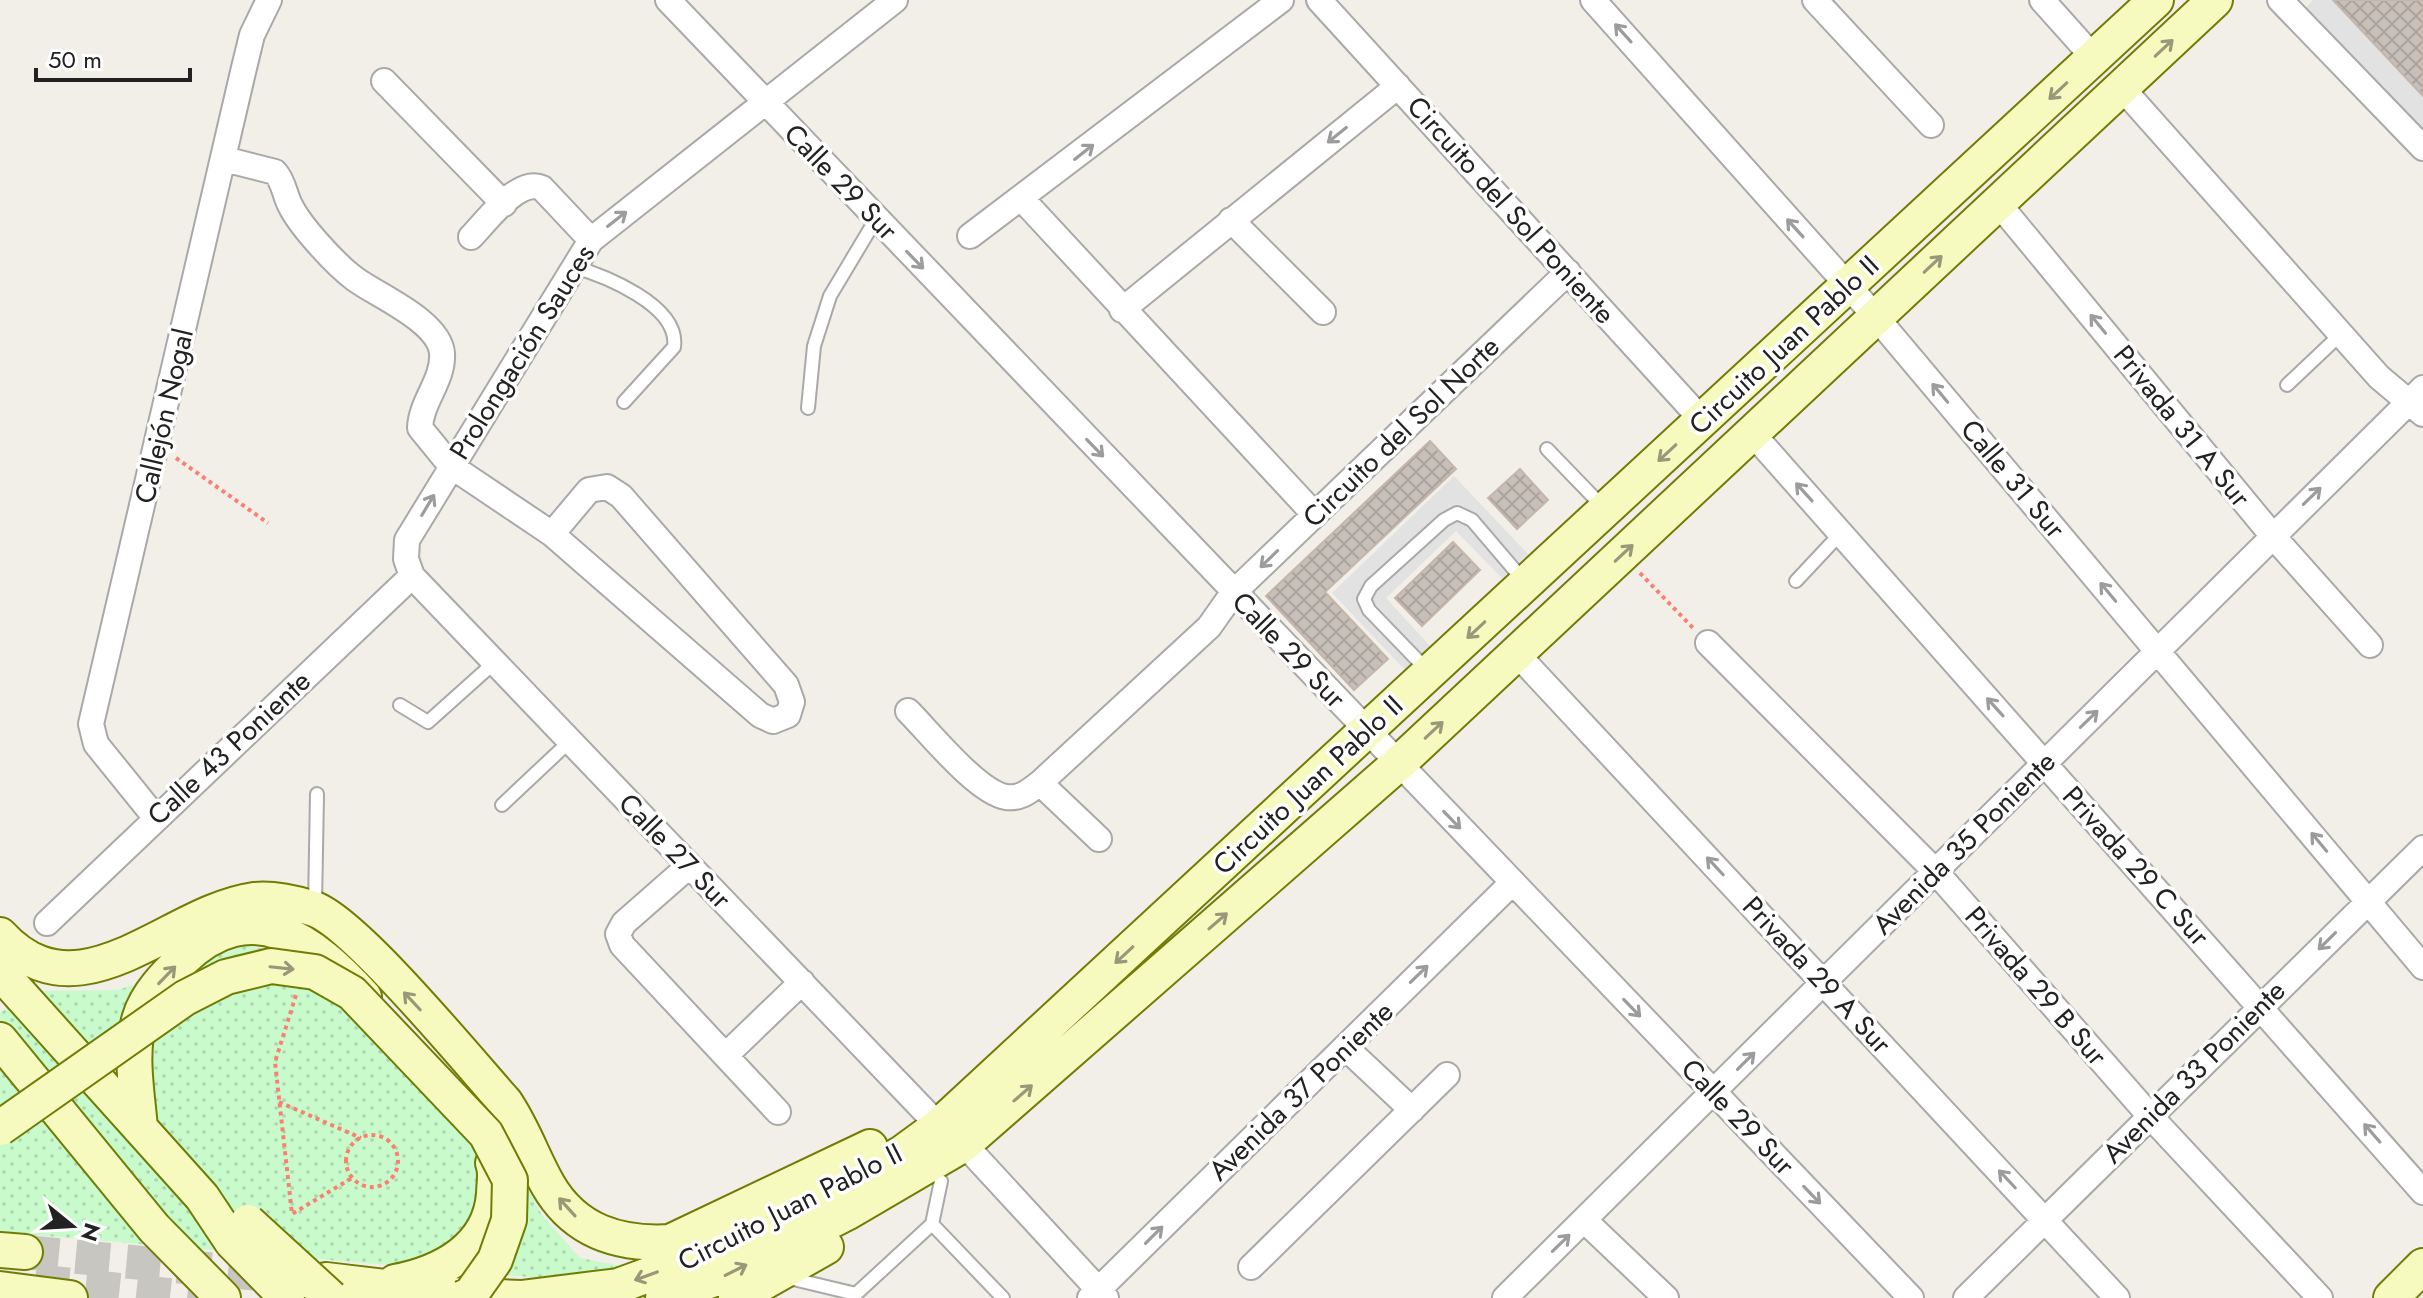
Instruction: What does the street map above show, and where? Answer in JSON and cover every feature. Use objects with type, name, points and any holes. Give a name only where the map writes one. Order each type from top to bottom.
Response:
[{"type":"main road","name":"Circuito Juan Pablo II","points":[[329,1289],[380,1285],[453,1295],[521,1298],[618,1286],[714,1251],[902,1153],[952,1135],[1367,731],[2156,0]]},
{"type":"main road","name":"Circuito Juan Pablo II","points":[[663,1298],[725,1275],[848,1212],[952,1135],[1398,764],[2215,0]]},
{"type":"main road","points":[[0,935],[41,966],[76,969],[109,963],[216,911],[256,900],[315,909],[358,942],[505,1102],[525,1132],[549,1187],[578,1219],[604,1235],[633,1244],[670,1242],[898,1134],[952,1135],[941,1181],[736,1298]]},
{"type":"main road","points":[[140,1128],[134,1064],[140,1017],[159,981],[190,952],[229,929],[258,927],[312,945],[330,959],[474,1117],[495,1168],[493,1205],[479,1238],[451,1263],[425,1276],[380,1285]]},
{"type":"main road","points":[[0,1128],[185,998],[226,977],[271,966],[315,972],[352,993],[486,1134],[510,1180],[509,1220],[495,1260],[471,1294],[463,1298]]},
{"type":"main road","points":[[0,972],[202,1197],[240,1232],[329,1289]]},
{"type":"main road","points":[[0,1040],[154,1228],[223,1298]]},
{"type":"main road","points":[[154,1228],[189,1298]]},
{"type":"main road","points":[[240,1232],[287,1298]]},
{"type":"main road","points":[[2391,1298],[2423,1266]]},
{"type":"main road","points":[[13,1277],[70,1298]]},
{"type":"street","name":"Callejón Nogal","points":[[155,817],[96,744],[91,724],[252,35],[269,0]]},
{"type":"street","name":"Calle 29 Sur","points":[[668,0],[1911,1298]]},
{"type":"street","points":[[970,236],[1281,0]]},
{"type":"street","name":"Circuito del Sol Poniente","points":[[1319,0],[1702,420]]},
{"type":"street","name":"Calle 31 Sur","points":[[1593,0],[1876,317],[2423,967]]},
{"type":"street","points":[[1815,0],[1931,125]]},
{"type":"street","points":[[2042,0],[2094,58]]},
{"type":"street","points":[[2280,0],[2423,148]]},
{"type":"street","name":"Prolongación Sauces","points":[[412,576],[406,559],[407,540],[571,266],[591,240],[888,2]]},
{"type":"street","points":[[384,81],[504,204]]},
{"type":"street","points":[[1122,310],[1398,86]]},
{"type":"street","points":[[2122,88],[2379,377],[2418,401]]},
{"type":"street","points":[[224,159],[275,172],[297,216],[343,269],[411,314],[432,332],[442,349],[441,369],[421,411],[420,428],[451,466],[552,534],[760,715],[773,721],[788,715],[792,702],[786,685],[621,496],[607,487],[589,490],[552,534]]},
{"type":"street","points":[[471,237],[525,186],[534,184],[542,188],[591,240]]},
{"type":"street","points":[[1022,199],[1315,515]]},
{"type":"street","name":"Privada 31 A Sur","points":[[1998,203],[2272,535],[2370,645]]},
{"type":"street","points":[[1231,220],[1323,312]]},
{"type":"street","name":"Circuito del Sol Norte","points":[[1040,783],[1209,627],[1233,593],[1568,272]]},
{"type":"street","name":"Avenida 35 Poniente","points":[[1505,1298],[2158,652],[2272,535],[2418,401]]},
{"type":"street","name":"Privada 29 C Sur","points":[[1752,433],[2423,1192]]},
{"type":"street","name":"Calle 43 Poniente","points":[[47,923],[155,817],[412,576]]},
{"type":"street","name":"Calle 27 Sur","points":[[412,576],[952,1135],[1098,1295]]},
{"type":"street","name":"Privada 29 B Sur","points":[[1708,643],[1935,871],[2150,1116],[2320,1298]]},
{"type":"street","name":"Privada 29 A Sur","points":[[1516,653],[2117,1298]]},
{"type":"street","points":[[908,711],[986,789],[1006,797],[1022,796],[1040,783],[1099,839]]},
{"type":"street","name":"Avenida 33 Poniente","points":[[1966,1298],[2423,848]]},
{"type":"street","points":[[689,866],[624,923],[618,934],[622,945],[778,1112]]},
{"type":"street","name":"Avenida 37 Poniente","points":[[1098,1295],[1512,883]]},
{"type":"street","points":[[726,1055],[802,982]]},
{"type":"street","points":[[1345,1047],[1412,1110]]},
{"type":"street","points":[[1251,1267],[1447,1075]]},
{"type":"street","points":[[1584,1220],[1666,1298]]},
{"type":"lane","points":[[808,408],[814,346],[830,296],[876,219]]},
{"type":"lane","points":[[571,266],[631,288],[673,331],[674,347],[624,402]]},
{"type":"lane","points":[[2287,385],[2341,334]]},
{"type":"lane","points":[[1547,449],[1606,510]]},
{"type":"lane","points":[[1429,673],[1369,610],[1364,599],[1371,586],[1444,520],[1457,513],[1472,520],[1526,584]]},
{"type":"lane","points":[[1796,581],[1841,533]]},
{"type":"lane","points":[[400,705],[428,722],[495,662]]},
{"type":"lane","points":[[502,805],[570,741]]},
{"type":"lane","points":[[315,909],[317,794]]},
{"type":"lane","points":[[778,1275],[854,1296],[932,1224],[941,1181]]},
{"type":"lane","points":[[932,1224],[1003,1298]]},
{"type":"lane","points":[[810,1298],[822,1289]]},
{"type":"path","points":[[158,445],[268,523]]},
{"type":"path","points":[[1644,577],[1708,643]]},
{"type":"path","points":[[298,989],[275,1062],[292,1214],[352,1178]]},
{"type":"path","points":[[279,1102],[361,1138]]},
{"type":"path","points":[[373,1135],[388,1141],[398,1163],[396,1171],[384,1184],[367,1186],[352,1178],[346,1162],[347,1154],[361,1138],[373,1135]]},
{"type":"green space","points":[[246,946],[335,959],[509,1148],[541,1214],[580,1258],[637,1269],[600,1283],[0,1232],[0,1013],[31,991],[118,990]]},
{"type":"shaded area","points":[[2313,0],[2333,0],[2423,96],[2423,132],[2303,11]]},
{"type":"shaded area","points":[[1454,476],[1528,554],[1502,578],[1456,531],[1386,598],[1430,646],[1405,670],[1332,593]]},
{"type":"building","points":[[2333,0],[2423,0],[2423,96]]},
{"type":"building","points":[[1430,441],[1456,469],[1325,592],[1388,659],[1354,690],[1266,596]]},
{"type":"building","points":[[1520,469],[1548,500],[1517,529],[1488,498]]},
{"type":"building","points":[[1453,542],[1480,570],[1422,626],[1395,598]]},
{"type":"tunnel","points":[[25,1252],[282,1276]]},
{"type":"tunnel","points":[[35,1281],[196,1298]]}]
